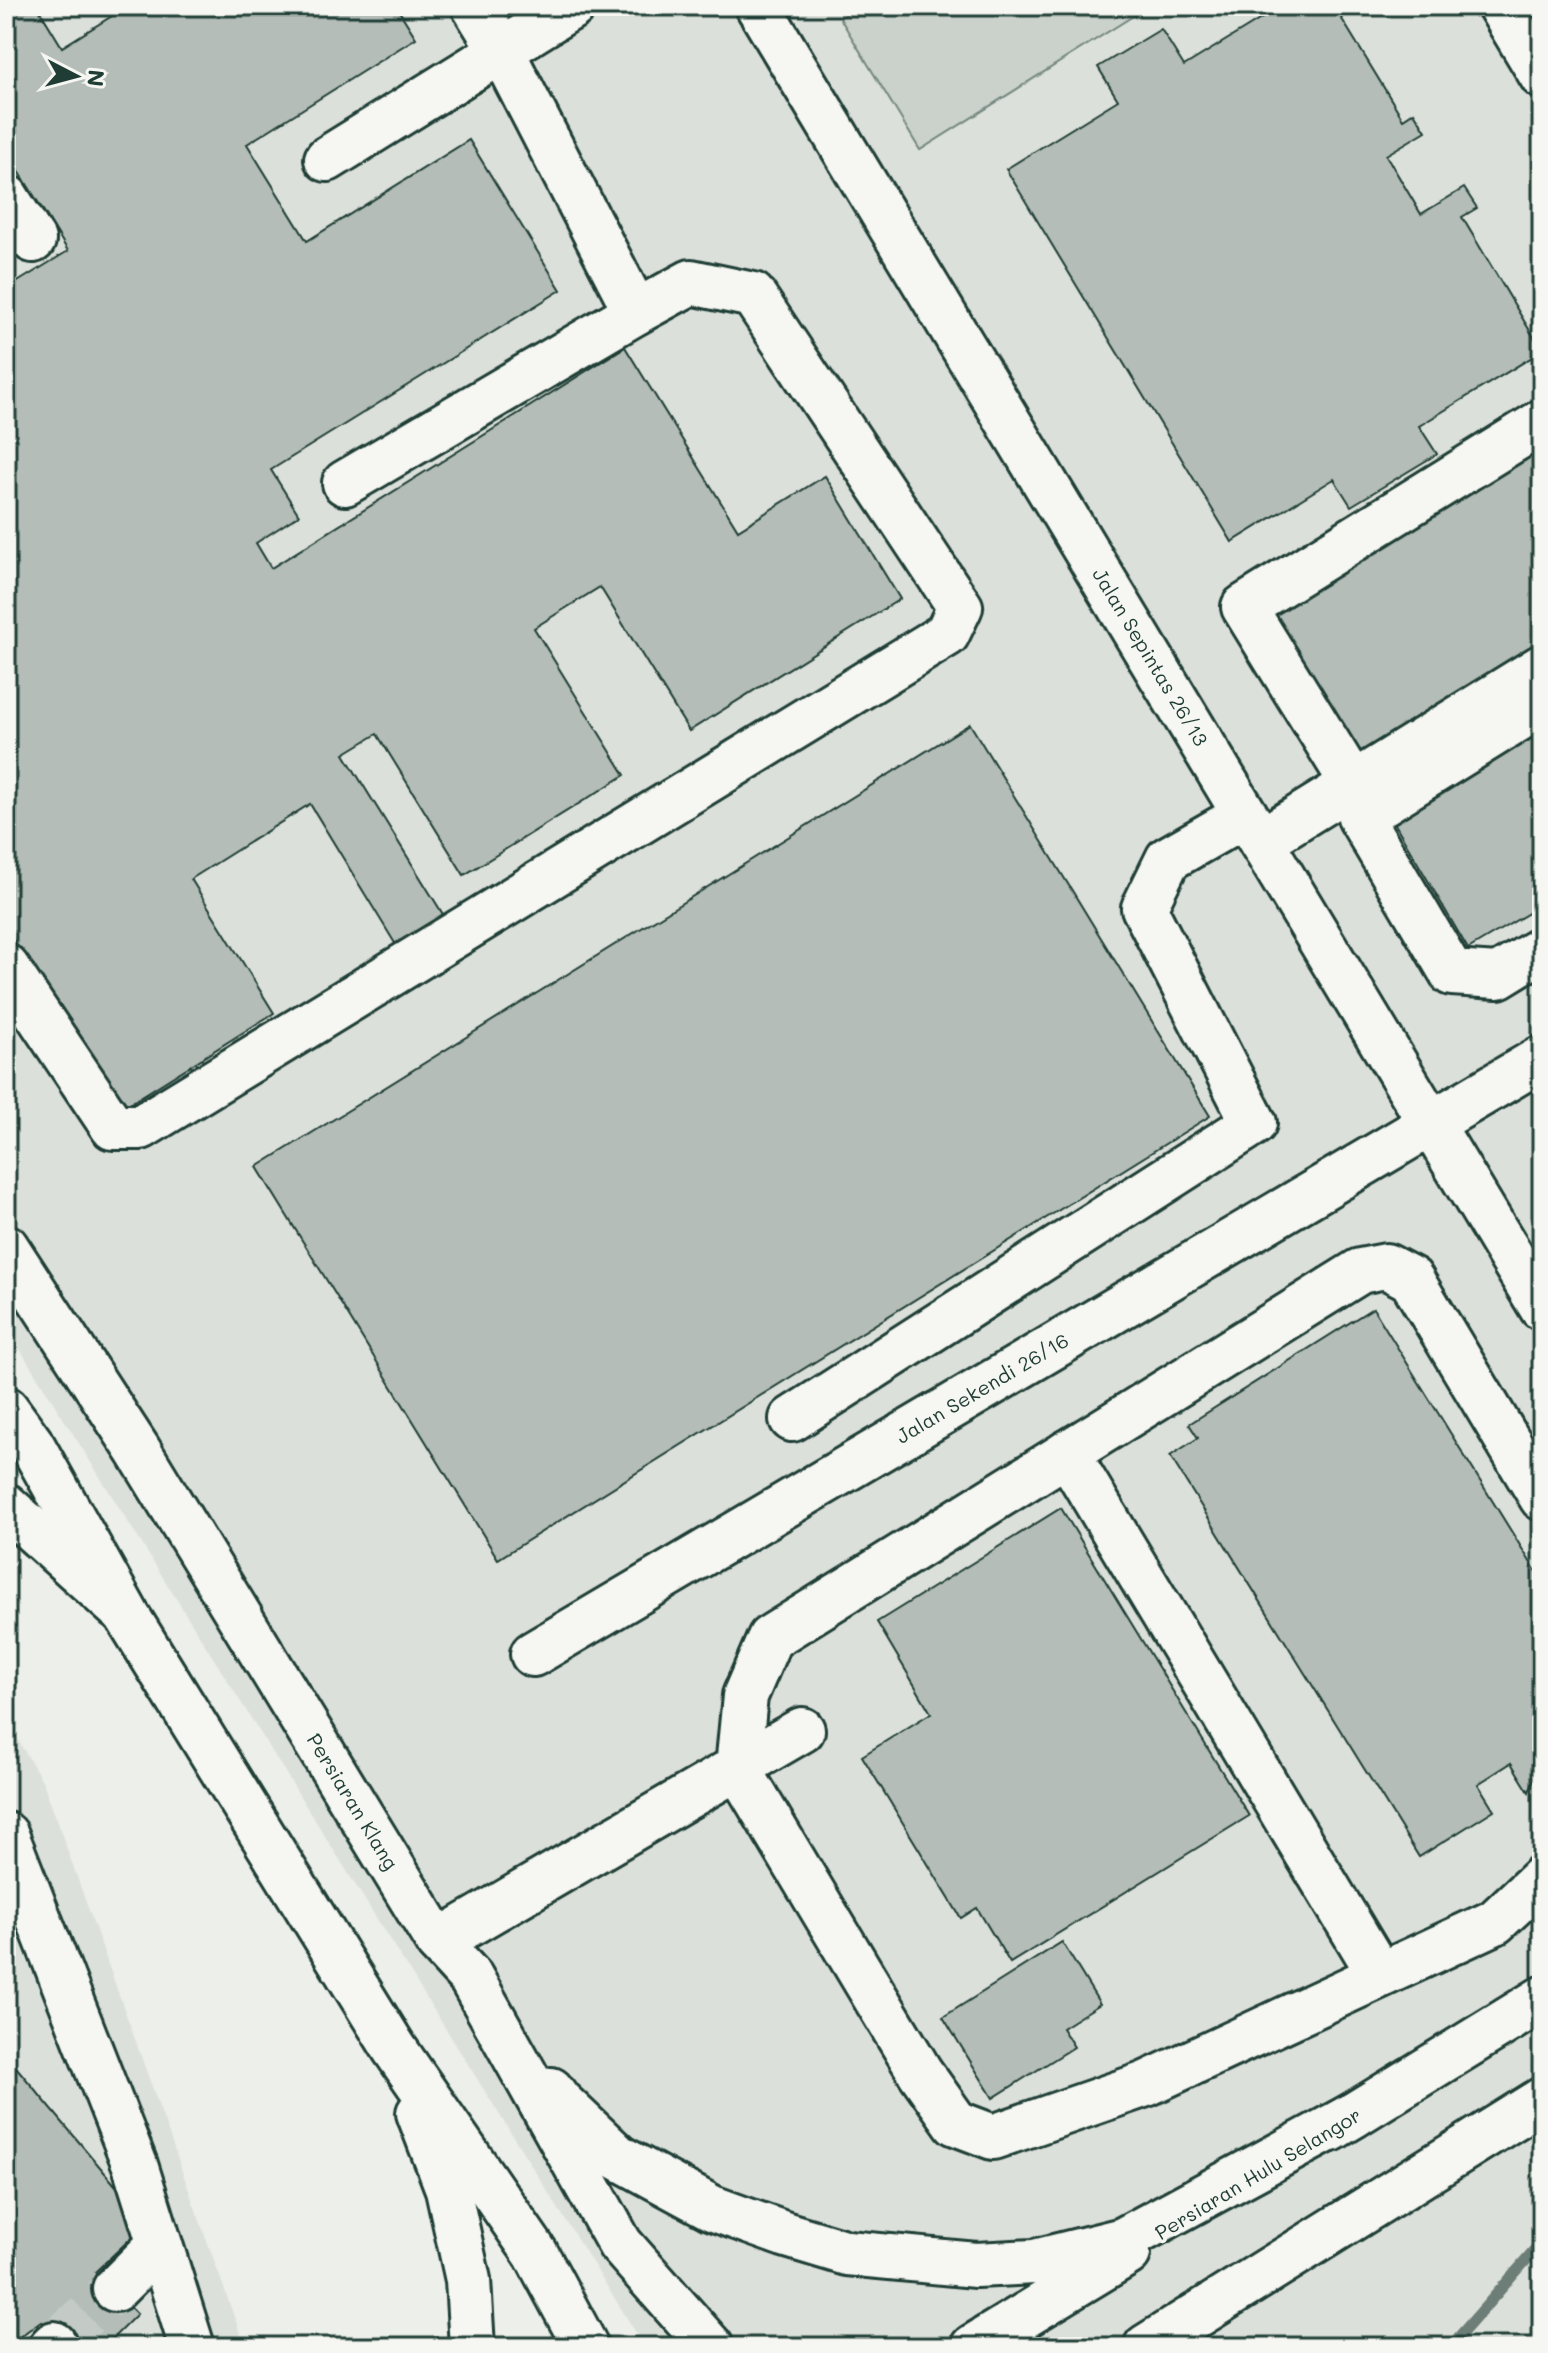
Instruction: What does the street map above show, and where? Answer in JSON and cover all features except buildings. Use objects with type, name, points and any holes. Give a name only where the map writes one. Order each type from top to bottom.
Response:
[{"type":"main road","points":[[474,6],[501,50],[636,312]]},
{"type":"main road","points":[[327,159],[573,6]]},
{"type":"main road","name":"Jalan Sepintas 26/13","points":[[758,6],[1542,1308]]},
{"type":"main road","points":[[1500,6],[1542,76]]},
{"type":"main road","points":[[6,197],[33,240]]},
{"type":"main road","points":[[6,967],[113,1127],[141,1127],[947,634],[960,607],[753,295],[691,282],[345,483]]},
{"type":"main road","points":[[1353,784],[1244,607],[1542,422]]},
{"type":"main road","points":[[792,1419],[1254,1123],[1144,908],[1168,859],[1253,828],[1353,784],[1542,667]]},
{"type":"main road","points":[[1542,704],[1360,817],[1452,973],[1498,976],[1542,949]]},
{"type":"main road","name":"Jalan Sekendi 26/16","points":[[533,1654],[1542,1058]]},
{"type":"main road","name":"Persiaran Klang","points":[[6,1247],[138,1450],[438,1942],[471,1978],[620,2244],[711,2347]]},
{"type":"main road","points":[[1542,1498],[1411,1279],[1386,1266],[1360,1271],[770,1638],[745,1696],[738,1768],[920,2072],[956,2123],[993,2137],[1146,2084],[1495,1922],[1542,1878]]},
{"type":"main road","points":[[6,1409],[32,1445],[128,1617],[394,2048],[536,2254],[586,2347]]},
{"type":"main road","points":[[1067,1453],[1380,1975]]},
{"type":"main road","points":[[6,1506],[128,1617]]},
{"type":"main road","points":[[438,1942],[802,1730]]},
{"type":"main road","points":[[6,1835],[135,2165],[192,2347]]},
{"type":"main road","points":[[471,1978],[559,2101],[618,2157],[712,2208],[847,2253],[976,2265],[1034,2262],[1123,2240],[1354,2115]]},
{"type":"main road","name":"Persiaran Hulu Selangor","points":[[973,2347],[1542,1999]]},
{"type":"main road","points":[[394,2048],[448,2189],[468,2280],[472,2347]]},
{"type":"main road","points":[[1146,2347],[1542,2100]]},
{"type":"main road","points":[[1196,2347],[1255,2288],[1389,2195]]},
{"type":"main road","points":[[115,2289],[159,2245]]},
{"type":"shaded area","points":[[6,6],[1542,6],[1542,2347],[645,2347],[6,1327]]},
{"type":"shaded area","points":[[859,6],[1149,6],[920,150],[840,18]]},
{"type":"shaded area","points":[[6,1720],[43,1782],[245,2347],[6,2347]]},
{"type":"waterway","points":[[1450,2347],[1536,2249],[1542,2236]]},
{"type":"tunnel","points":[[54,2344],[115,2289]]}]
